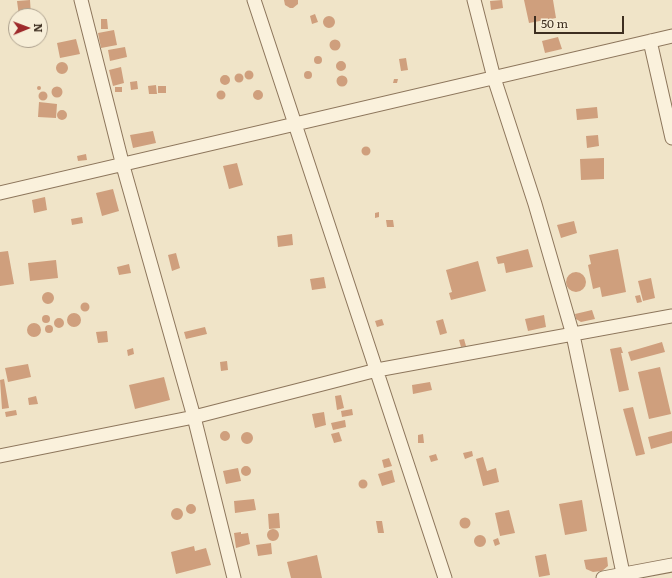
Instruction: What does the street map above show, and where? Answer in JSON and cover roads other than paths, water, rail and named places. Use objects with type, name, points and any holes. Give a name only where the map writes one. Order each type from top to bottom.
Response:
[{"type":"street","points":[[81,0],[123,166],[194,417],[234,578]]},
{"type":"street","points":[[254,0],[445,578]]},
{"type":"street","points":[[474,0],[494,78],[535,204],[573,335],[623,576]]},
{"type":"street","points":[[0,193],[123,166],[672,36]]},
{"type":"street","points":[[650,41],[672,138]]},
{"type":"street","points":[[0,456],[194,417],[377,370],[672,316]]},
{"type":"street","points":[[603,578],[623,576],[672,565]]}]
